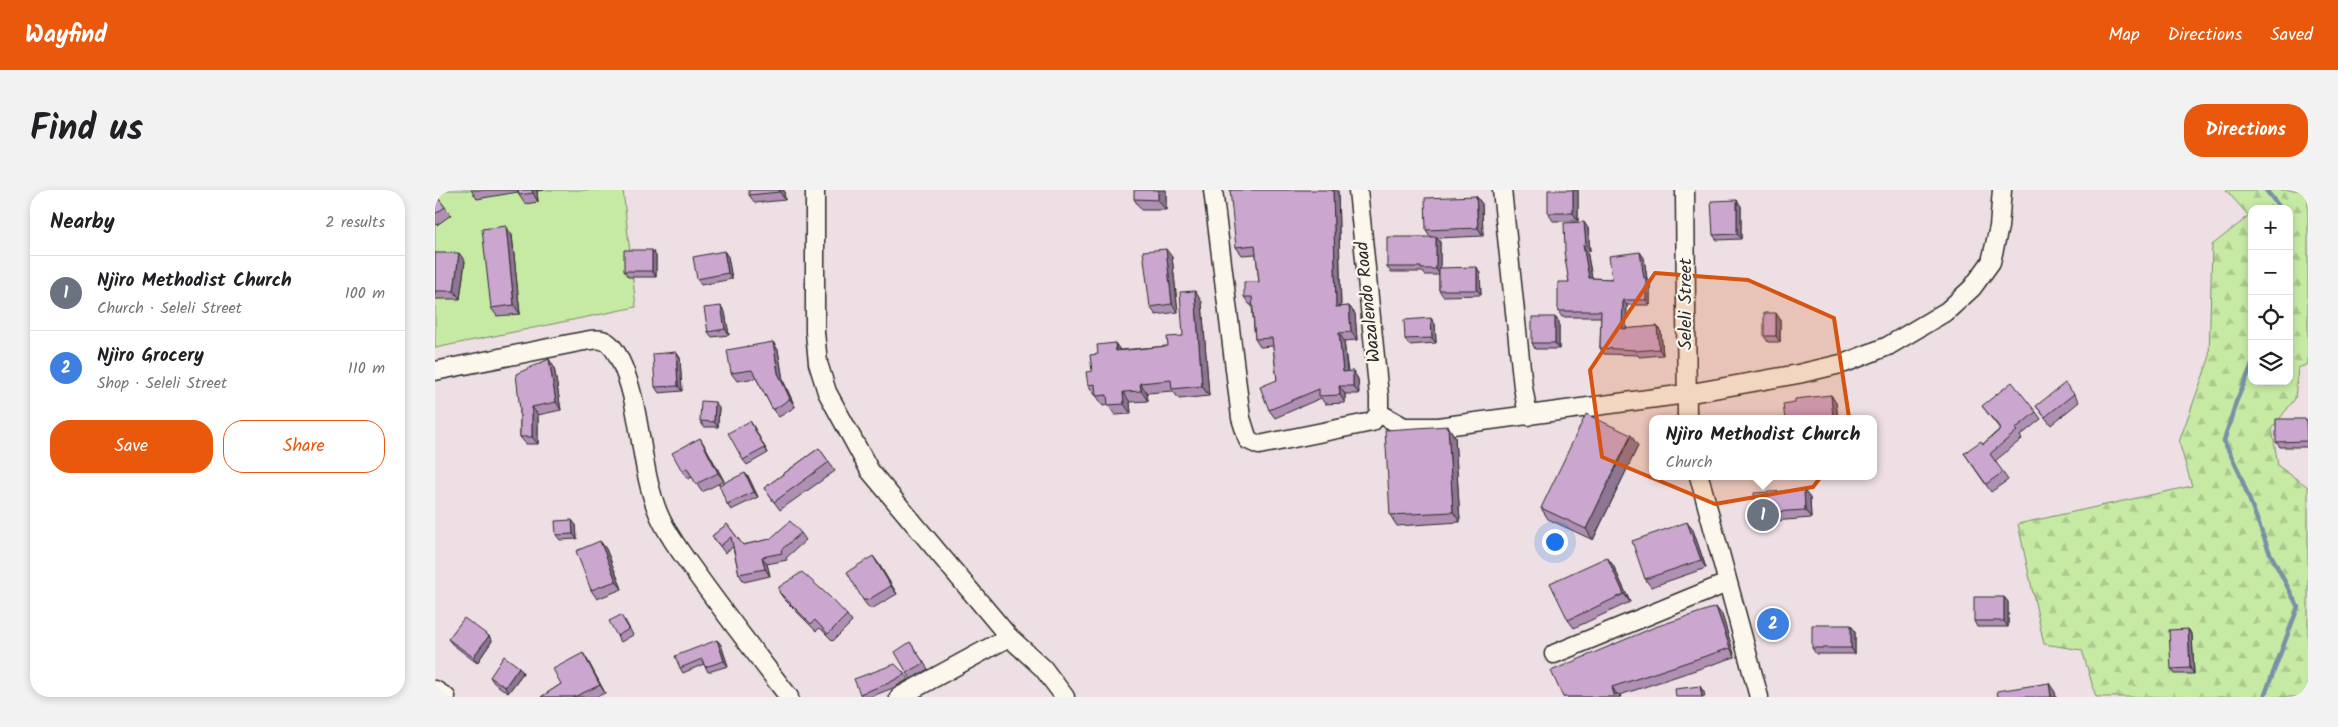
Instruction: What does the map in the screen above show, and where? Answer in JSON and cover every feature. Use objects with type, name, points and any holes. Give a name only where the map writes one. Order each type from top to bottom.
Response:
[{"type":"street","points":[[815,190],[815,332],[817,363],[827,392],[870,471],[1009,637],[1043,668],[1065,697]]},
{"type":"street","points":[[1213,190],[1241,418],[1247,440],[1259,445],[1372,422],[1379,413],[1404,427],[1419,428],[1528,416],[1686,394],[1798,374],[1845,363],[1888,346],[1947,311],[1972,288],[1991,262],[1999,227],[2002,190]]},
{"type":"street","name":"Wazalendo Road","points":[[1358,190],[1379,396],[1379,413]]},
{"type":"street","points":[[1501,190],[1521,378],[1528,416]]},
{"type":"street","name":"Seleli Street","points":[[1685,190],[1687,415]]},
{"type":"street","points":[[435,371],[579,342],[600,339],[608,342],[619,358],[627,382],[634,406],[647,477],[659,515],[674,542],[729,619],[789,697]]},
{"type":"street","points":[[1700,480],[1759,697]]},
{"type":"street","points":[[1554,654],[1727,583]]},
{"type":"street","points":[[899,697],[1009,637]]},
{"type":"street","points":[[435,690],[446,697]]},
{"type":"highlighted area","points":[[1655,273],[1748,280],[1834,318],[1852,437],[1813,487],[1715,504],[1602,457],[1590,370]]},
{"type":"green space","points":[[435,190],[623,190],[636,307],[435,348]]},
{"type":"green space","points":[[2226,190],[2308,190],[2308,364],[2298,368],[2295,399],[2272,428],[2278,466],[2308,487],[2308,694],[2305,697],[2096,697],[2082,650],[2044,644],[2018,524],[2192,486],[2179,442],[2209,359],[2212,245],[2248,217],[2248,385],[2293,385],[2293,205],[2248,205],[2248,215]]},
{"type":"building","points":[[518,190],[532,190],[533,193],[519,195]]},
{"type":"building","points":[[749,190],[779,190],[780,192],[749,195]]},
{"type":"building","points":[[1134,190],[1158,190],[1158,200],[1134,199]]},
{"type":"building","points":[[1230,190],[1333,190],[1336,307],[1349,306],[1351,332],[1339,333],[1343,372],[1353,371],[1353,386],[1339,386],[1340,395],[1319,396],[1319,389],[1269,410],[1260,387],[1277,380],[1272,338],[1255,339],[1252,297],[1244,297],[1244,282],[1259,282],[1255,245],[1236,247]]},
{"type":"building","points":[[1548,190],[1573,190],[1573,213],[1548,213]]},
{"type":"building","points":[[435,194],[445,207],[435,214]]},
{"type":"building","points":[[1476,196],[1478,228],[1426,230],[1425,198]]},
{"type":"building","points":[[1737,200],[1737,234],[1713,235],[1711,201]]},
{"type":"building","points":[[1584,222],[1586,245],[1583,245],[1589,278],[1612,279],[1609,256],[1640,252],[1644,278],[1646,278],[1646,300],[1623,300],[1622,329],[1657,326],[1659,349],[1635,351],[1600,348],[1601,311],[1558,311],[1558,282],[1569,282],[1564,252],[1564,223]]},
{"type":"building","points":[[506,226],[514,305],[491,308],[482,229]]},
{"type":"building","points":[[1387,237],[1436,237],[1436,269],[1387,267]]},
{"type":"building","points":[[1166,249],[1172,304],[1150,307],[1143,251]]},
{"type":"building","points":[[624,250],[652,250],[652,271],[624,271]]},
{"type":"building","points":[[724,251],[728,273],[697,279],[693,257]]},
{"type":"building","points":[[435,253],[459,253],[454,291],[435,291]]},
{"type":"building","points":[[1477,267],[1477,290],[1439,290],[1439,268]]},
{"type":"building","points":[[1195,291],[1202,386],[1172,389],[1171,380],[1140,383],[1141,391],[1123,392],[1124,404],[1108,405],[1107,395],[1096,396],[1095,384],[1088,385],[1086,372],[1092,371],[1090,355],[1098,354],[1097,345],[1115,343],[1116,351],[1168,346],[1167,337],[1183,336],[1180,292]]},
{"type":"building","points":[[721,306],[725,329],[708,332],[704,308]]},
{"type":"building","points":[[1764,313],[1776,313],[1776,336],[1764,336]]},
{"type":"building","points":[[1532,317],[1555,317],[1555,343],[1532,343]]},
{"type":"building","points":[[1431,318],[1432,338],[1405,339],[1404,320]]},
{"type":"building","points":[[773,342],[778,373],[790,399],[773,410],[752,370],[731,373],[727,350]]},
{"type":"building","points":[[676,352],[678,386],[655,387],[653,354]]},
{"type":"building","points":[[549,359],[556,402],[532,407],[532,437],[520,437],[520,410],[516,374]]},
{"type":"building","points":[[2012,382],[2036,412],[2015,429],[2017,431],[1990,454],[2003,472],[1986,484],[1964,453],[1981,441],[1983,444],[2001,429],[1982,406]]},
{"type":"building","points":[[2065,383],[2074,394],[2045,417],[2036,406]]},
{"type":"building","points":[[1831,395],[1833,415],[1784,415],[1783,404],[1795,402],[1795,399]]},
{"type":"building","points":[[701,401],[715,402],[714,422],[700,421]]},
{"type":"building","points":[[1586,414],[1631,435],[1586,529],[1541,508]]},
{"type":"building","points":[[2276,419],[2306,419],[2307,441],[2276,442]]},
{"type":"building","points":[[750,421],[765,448],[743,460],[728,433]]},
{"type":"building","points":[[1448,426],[1453,512],[1390,515],[1385,430]]},
{"type":"building","points":[[700,438],[718,473],[696,484],[687,468],[682,471],[672,453]]},
{"type":"building","points":[[819,448],[829,462],[774,502],[764,488]]},
{"type":"building","points":[[745,473],[754,492],[727,504],[719,485]]},
{"type":"building","points":[[1804,490],[1805,510],[1756,513],[1754,493]]},
{"type":"building","points":[[572,520],[573,534],[556,535],[555,521]]},
{"type":"building","points":[[790,521],[801,533],[781,550],[782,553],[762,557],[765,569],[739,574],[731,537],[720,546],[712,536],[727,524],[743,545],[770,539]]},
{"type":"building","points":[[1687,522],[1701,560],[1645,579],[1632,541]]},
{"type":"building","points":[[600,541],[616,581],[591,590],[576,551]]},
{"type":"building","points":[[873,556],[891,586],[868,600],[863,600],[847,572]]},
{"type":"building","points":[[1607,557],[1624,594],[1568,620],[1550,583]]},
{"type":"building","points":[[802,572],[847,615],[828,634],[815,620],[811,624],[779,592],[779,587]]},
{"type":"building","points":[[1974,597],[2004,597],[2004,621],[1974,621]]},
{"type":"building","points":[[1716,607],[1730,648],[1612,687],[1614,695],[1619,694],[1620,697],[1563,697],[1551,671],[1655,627]]},
{"type":"building","points":[[1775,611],[1779,625],[1767,628],[1764,614]]},
{"type":"building","points":[[621,615],[629,629],[617,636],[609,621]]},
{"type":"building","points":[[464,618],[489,636],[473,657],[448,639]]},
{"type":"building","points":[[1812,625],[1851,625],[1851,648],[1812,648]]},
{"type":"building","points":[[2188,629],[2190,668],[2171,669],[2169,630]]},
{"type":"building","points":[[717,640],[724,661],[705,667],[702,659],[680,668],[675,656]]},
{"type":"building","points":[[910,642],[924,663],[907,673],[895,652]]},
{"type":"building","points":[[583,653],[600,685],[574,697],[541,697],[561,684],[553,669]]},
{"type":"building","points":[[504,656],[519,667],[505,687],[490,677]]},
{"type":"building","points":[[895,664],[905,674],[889,683],[860,694],[854,679]]},
{"type":"building","points":[[2049,683],[2051,697],[1998,697],[1997,691]]},
{"type":"building","points":[[1700,686],[1702,697],[1676,697],[1675,689]]},
{"type":"waterway","points":[[2266,190],[2278,205]]},
{"type":"waterway","points":[[2248,374],[2236,402],[2224,441],[2239,472],[2269,551],[2298,607],[2264,697]]},
{"type":"place","name":"Njiro Methodist Church","points":[[1763,515]]},
{"type":"place","name":"Njiro Grocery","points":[[1773,624]]}]
